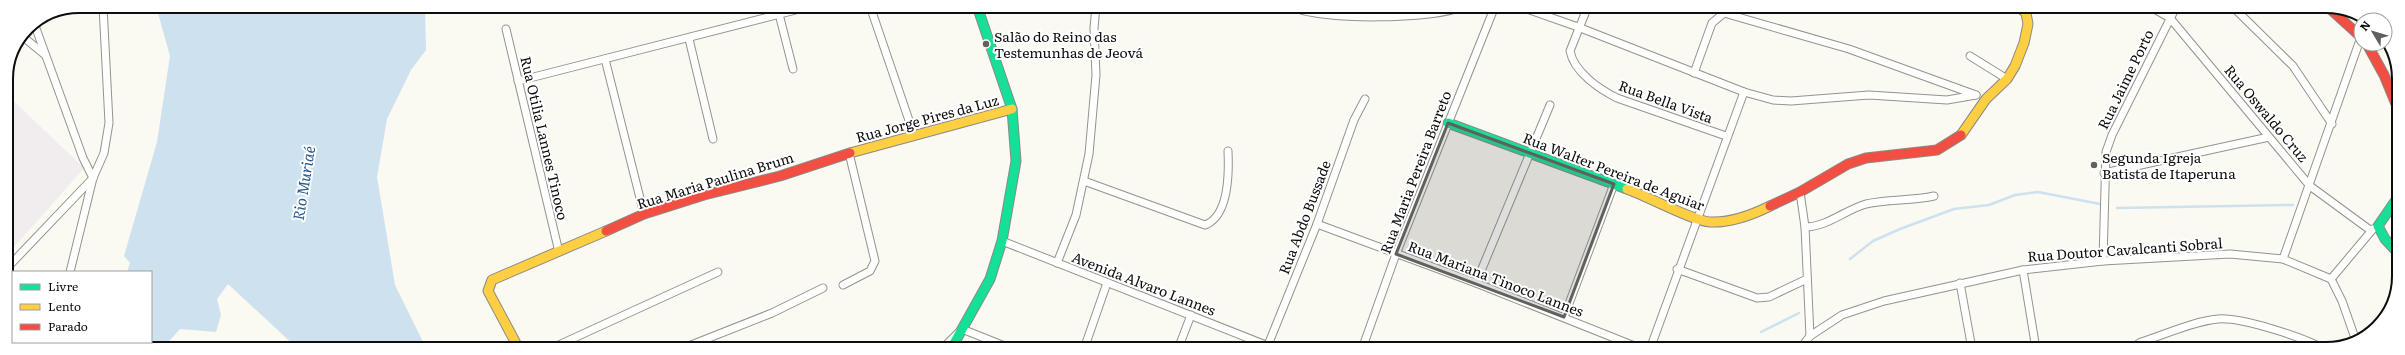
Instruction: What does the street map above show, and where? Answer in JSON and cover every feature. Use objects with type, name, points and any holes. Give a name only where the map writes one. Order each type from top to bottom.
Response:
[{"type":"street","points":[[70,271],[93,178],[104,153],[109,123],[103,13]]},
{"type":"street","points":[[518,81],[782,13]]},
{"type":"street","points":[[872,13],[914,135]]},
{"type":"street","points":[[955,342],[990,278],[1002,241],[1016,161],[1012,109],[979,13]]},
{"type":"street","points":[[1058,263],[1076,215],[1084,181],[1094,102],[1096,65],[1094,28],[1095,13]]},
{"type":"street","points":[[1308,13],[1340,16],[1443,13]]},
{"type":"street","name":"Rua Maria Pereira Barreto","points":[[1365,342],[1396,254],[1492,13]]},
{"type":"street","points":[[1538,13],[1578,27],[1744,92],[1773,100],[1791,101],[1861,95],[1947,100],[1976,95]]},
{"type":"street","name":"Rua Bella Vista","points":[[1585,13],[1571,46],[1571,56],[1580,70],[1605,92],[1627,102],[1726,136]]},
{"type":"street","points":[[1694,73],[1712,23],[1724,13]]},
{"type":"street","points":[[1742,13],[1862,54],[1986,99]]},
{"type":"street","name":"Rua Walter Pereira de Aguiar","points":[[1448,123],[1614,184],[1697,218],[1717,222],[1756,213],[1800,192],[1848,164],[1866,158],[1925,152],[1948,145],[1966,130],[1986,99],[2007,79],[2020,56],[2027,30],[2026,13]]},
{"type":"street","name":"Rua Oswaldo Cruz","points":[[2162,13],[2170,18],[2310,186],[2374,228],[2392,247]]},
{"type":"street","name":"Rua Jaime Porto","points":[[2103,261],[2104,173],[2106,152],[2112,135],[2173,13]]},
{"type":"street","points":[[2239,13],[2293,66],[2332,124]]},
{"type":"street","points":[[778,14],[792,70]]},
{"type":"street","points":[[2336,14],[2353,30]]},
{"type":"street","points":[[36,29],[83,158],[93,178]]},
{"type":"street","name":"Rua Otilia Lannes Tinoco","points":[[506,29],[559,252]]},
{"type":"street","points":[[689,38],[713,139]]},
{"type":"street","points":[[26,39],[44,54]]},
{"type":"street","points":[[2283,259],[2332,124],[2356,52]]},
{"type":"street","points":[[2371,52],[2384,75],[2392,94]]},
{"type":"street","points":[[1970,56],[2007,79]]},
{"type":"street","points":[[605,58],[644,214]]},
{"type":"street","points":[[1652,342],[1677,269],[1726,136],[1744,92]]},
{"type":"street","name":"Rua Abdo Bussade","points":[[1269,342],[1316,224],[1345,143],[1365,99]]},
{"type":"street","points":[[1476,283],[1550,105]]},
{"type":"street","name":"Rua Jorge Pires da Luz","points":[[849,153],[1012,109]]},
{"type":"street","points":[[2104,173],[2270,137]]},
{"type":"street","points":[[1084,181],[1205,225],[1216,218],[1225,195],[1229,169],[1228,151]]},
{"type":"street","points":[[843,285],[870,271],[875,261],[849,153]]},
{"type":"street","name":"Rua Maria Paulina Brum","points":[[516,342],[488,291],[492,280],[644,214],[704,195],[780,176],[849,153]]},
{"type":"street","points":[[13,262],[93,178]]},
{"type":"street","points":[[1564,317],[1614,184]]},
{"type":"street","points":[[1800,192],[1805,227],[1810,336]]},
{"type":"street","points":[[1805,227],[1823,223],[1868,204],[1907,201],[1934,196]]},
{"type":"street","points":[[2354,335],[2342,301],[2331,279],[2392,205]]},
{"type":"street","name":"Rua Mariana Tinoco Lannes","points":[[1316,224],[1476,283],[1625,342]]},
{"type":"street","name":"Avenida Alvaro Lannes","points":[[1002,241],[1260,342]]},
{"type":"street","name":"Rua Doutor Cavalcanti Sobral","points":[[1805,342],[1810,336],[1842,315],[1884,301],[1960,282],[2023,270],[2103,261],[2230,254],[2283,259],[2331,279]]},
{"type":"street","points":[[1677,269],[1757,298],[1770,297],[1807,279]]},
{"type":"street","points":[[2023,270],[2035,342]]},
{"type":"street","points":[[563,342],[718,272]]},
{"type":"street","points":[[1960,282],[1971,342]]},
{"type":"street","points":[[1086,342],[1107,283]]},
{"type":"street","points":[[699,342],[772,313],[823,288]]},
{"type":"street","points":[[1181,342],[1192,315]]},
{"type":"street","points":[[2141,342],[2218,319],[2234,320],[2293,336],[2307,342]]},
{"type":"street","points":[[949,342],[962,329]]},
{"type":"street","points":[[962,329],[994,342]]},
{"type":"highlighted area","points":[[1448,123],[1614,184],[1564,317],[1396,254]]},
{"type":"shaded area","points":[[13,101],[84,168],[13,248]]},
{"type":"water","name":"Rio Muriaé","points":[[158,13],[425,13],[426,50],[411,70],[387,119],[377,177],[395,285],[423,342],[291,342],[228,284],[217,299],[221,315],[216,332],[180,329],[168,342],[152,342],[152,271],[127,271],[130,263],[124,256],[157,142],[170,56]]},
{"type":"waterway","points":[[1850,259],[1873,241],[1900,229],[1954,209],[1989,205],[2015,195],[2038,192],[2100,204]]},
{"type":"waterway","points":[[2117,208],[2293,205]]},
{"type":"waterway","points":[[1761,332],[1799,313]]},
{"type":"traffic: fast","points":[[955,342],[990,279],[1002,241],[1016,161],[1012,109],[979,13]]},
{"type":"traffic: fast","points":[[1448,123],[1627,189]]},
{"type":"traffic: fast","points":[[2392,206],[2378,226],[2385,239],[2392,247]]},
{"type":"traffic: slow","points":[[1961,135],[1986,99],[2007,79],[2015,66],[2024,43],[2028,24],[2026,13]]},
{"type":"traffic: slow","points":[[850,153],[1012,109]]},
{"type":"traffic: slow","points":[[1627,189],[1702,221],[1710,222],[1741,218],[1770,206]]},
{"type":"traffic: slow","points":[[515,342],[488,291],[492,280],[606,231]]},
{"type":"traffic: jam","points":[[2336,14],[2353,30]]},
{"type":"traffic: jam","points":[[2371,52],[2384,75],[2392,94]]},
{"type":"traffic: jam","points":[[1770,206],[1800,192],[1848,164],[1866,158],[1937,150],[1961,135]]},
{"type":"traffic: jam","points":[[606,231],[644,214],[704,195],[780,176],[850,153]]},
{"type":"place","name":"Salão do Reino das Testemunhas de Jeová","points":[[986,44]]},
{"type":"place","name":"Segunda Igreja Batista de Itaperuna","points":[[2094,165]]}]
